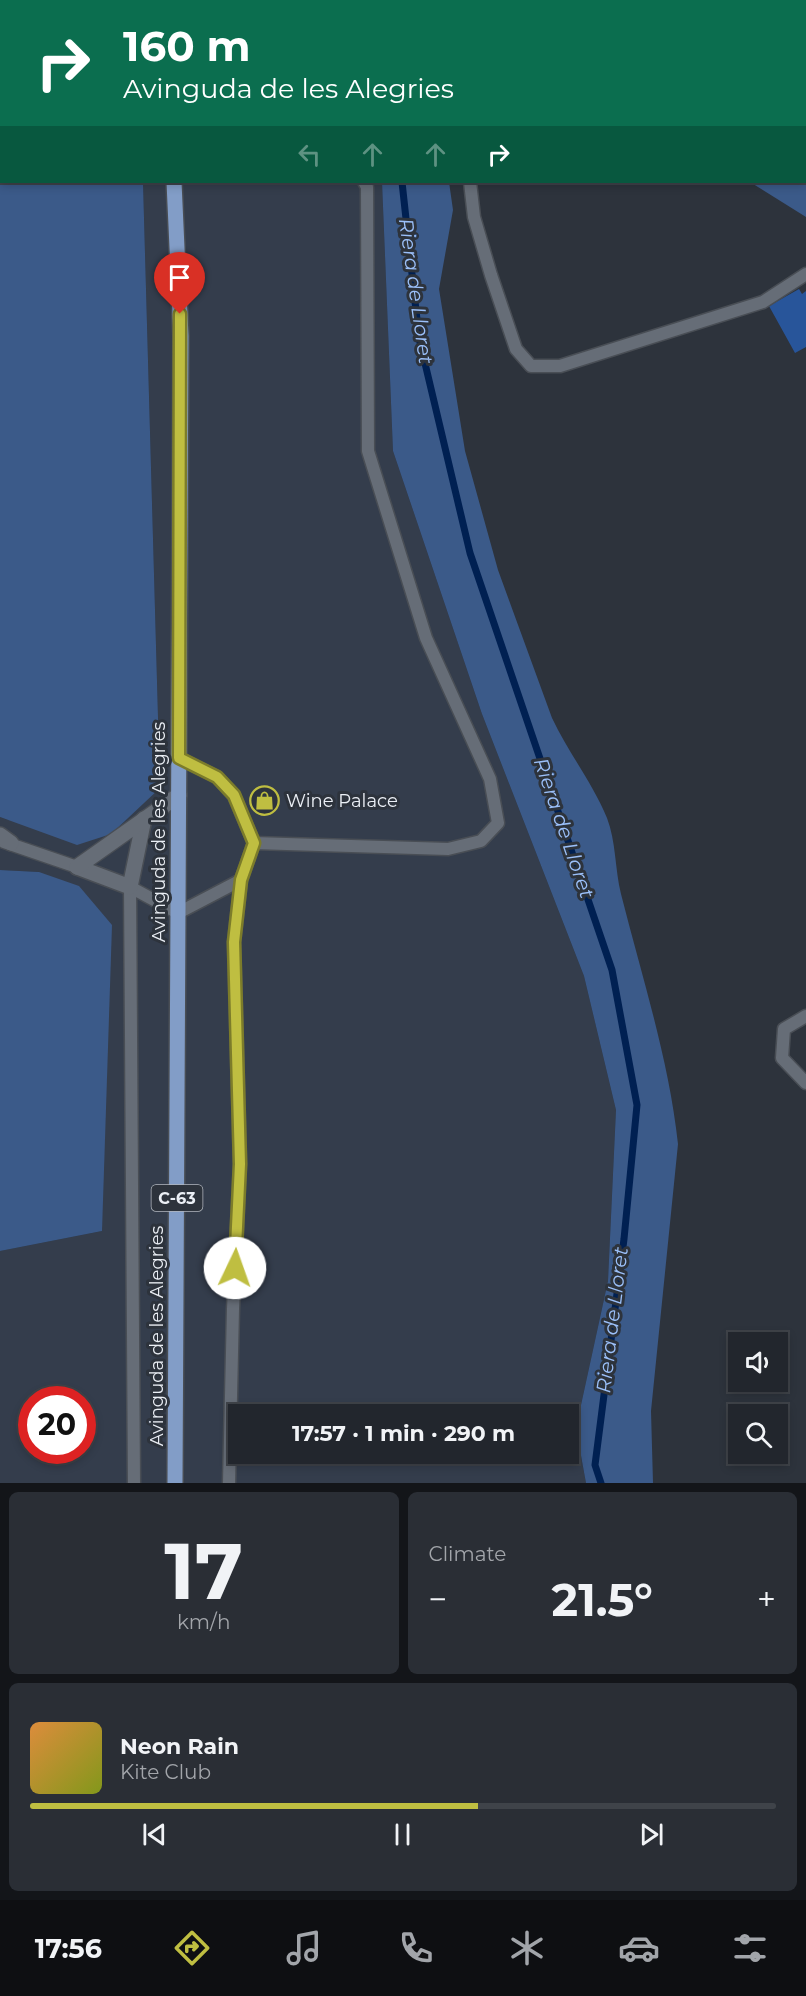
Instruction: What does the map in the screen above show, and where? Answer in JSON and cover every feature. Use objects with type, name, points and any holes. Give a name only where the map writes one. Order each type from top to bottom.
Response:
[{"type":"main road","name":"Avinguda de les Alegries","points":[[174,183],[181,336],[175,1483]]},
{"type":"street","points":[[77,867],[178,795]]},
{"type":"street","points":[[77,867],[130,887],[144,819]]},
{"type":"lane","points":[[254,843],[448,849],[481,842],[498,823],[490,779],[426,638],[368,451],[367,187],[365,183]]},
{"type":"lane","points":[[470,183],[474,217],[491,275],[516,349],[531,366],[560,366],[763,302],[806,274]]},
{"type":"lane","points":[[179,758],[217,777],[234,795],[254,843],[241,880],[234,942],[240,1164],[233,1309],[229,1483]]},
{"type":"lane","points":[[4,840],[77,867]]},
{"type":"lane","points":[[134,1483],[130,887],[178,913],[241,880]]},
{"type":"lane","points":[[806,1016],[784,1029],[782,1058],[806,1083]]},
{"type":"shaded area","points":[[0,183],[143,183],[160,788],[111,834],[77,845],[0,817]]},
{"type":"shaded area","points":[[143,183],[382,183],[393,451],[482,714],[584,976],[616,1110],[608,1281],[579,1414],[579,1404],[228,1404],[228,1464],[579,1464],[579,1444],[586,1483],[0,1483],[0,1251],[102,1231],[39,872],[0,870],[0,817],[8,820],[160,788]]},
{"type":"shaded area","points":[[382,183],[449,183],[453,210],[439,289],[465,451],[498,570],[552,718],[594,792],[610,827],[621,894],[668,1081],[678,1144],[651,1411],[653,1483],[586,1483],[579,1444],[579,1414],[608,1281],[616,1110],[584,976],[482,714],[393,451]]},
{"type":"shaded area","points":[[752,183],[806,183],[806,217]]},
{"type":"shaded area","points":[[0,870],[39,872],[79,886],[112,925],[102,1231],[0,1251]]},
{"type":"building","points":[[799,289],[802,294],[806,291],[806,347],[795,353],[769,306]]},
{"type":"waterway","name":"Riera de Lloret","points":[[402,183],[419,338],[470,553],[612,970],[637,1105],[624,1239],[595,1465],[601,1483]]},
{"type":"place","name":"Wine Palace","points":[[265,801]]},
{"type":"route","points":[[180,314],[179,758],[217,777],[234,795],[254,843],[241,880],[234,942],[240,1164],[235,1268]]}]
